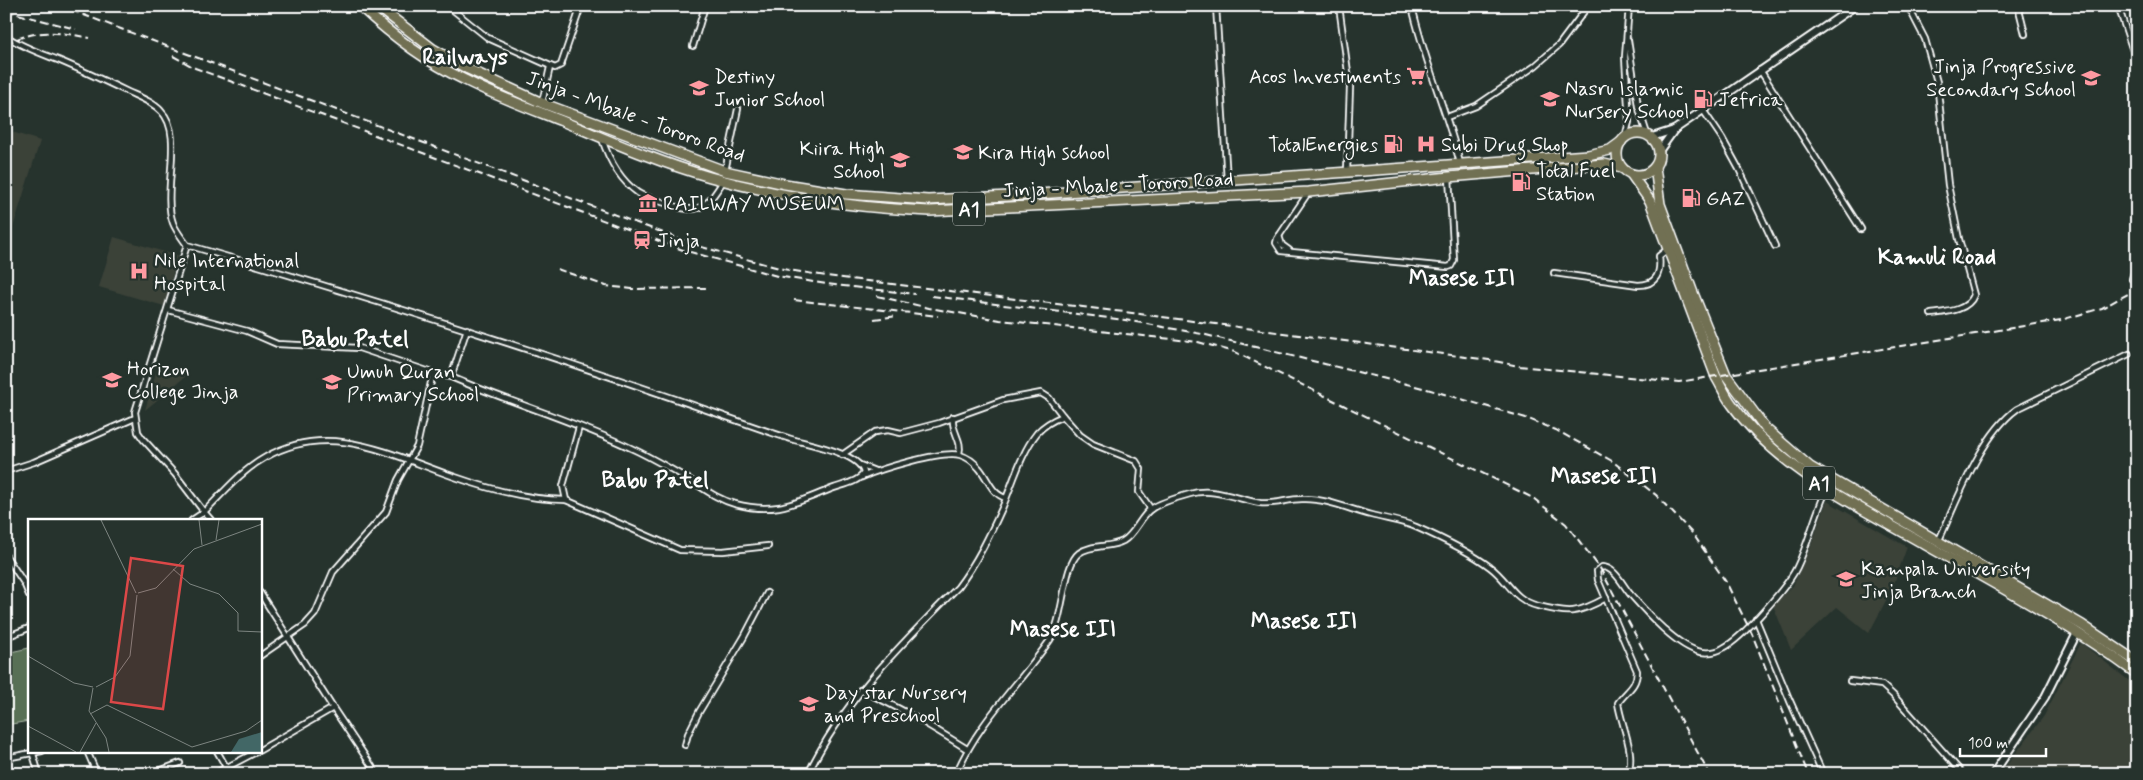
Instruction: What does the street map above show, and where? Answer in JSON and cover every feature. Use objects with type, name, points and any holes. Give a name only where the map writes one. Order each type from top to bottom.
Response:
[{"type":"highway","name":"Jinja - Mbale - Tororo Road","points":[[360,6],[430,60],[463,79],[602,138],[701,174],[724,175],[846,194],[928,200],[1460,165],[1588,155],[1610,150],[1623,140]]},
{"type":"highway","name":"Jinja - Mbale - Tororo Road","points":[[377,6],[433,49],[468,69],[542,102],[724,175],[783,194],[846,204],[887,209],[930,211],[1308,192],[1449,177],[1604,164],[1622,168]]},
{"type":"highway","name":"A1","points":[[1623,140],[1632,133],[1640,132],[1650,136]]},
{"type":"highway","points":[[1650,136],[1657,143],[1659,151]]},
{"type":"highway","points":[[1622,168],[1617,155],[1623,140]]},
{"type":"highway","name":"A1","points":[[1659,151],[1659,159],[1655,167],[1660,204],[1692,293],[1726,376],[1755,416],[1782,445],[1810,467],[1939,540],[2082,625],[2137,662]]},
{"type":"highway","points":[[1631,174],[1640,175],[1648,173],[1655,167]]},
{"type":"highway","name":"A1","points":[[1622,168],[1631,174],[1650,201],[1716,377],[1730,403],[1774,450],[1827,489],[2077,633],[2137,674]]},
{"type":"main road","points":[[1659,151],[1674,130],[1855,6]]},
{"type":"main road","points":[[1650,136],[1674,130]]},
{"type":"main road","points":[[1993,774],[2045,698],[2077,633]]},
{"type":"street","points":[[448,6],[488,38],[550,67],[558,68],[561,65],[581,6]]},
{"type":"street","points":[[693,46],[705,6]]},
{"type":"street","points":[[1216,6],[1227,180]]},
{"type":"street","points":[[1338,6],[1350,87],[1347,172]]},
{"type":"street","points":[[1412,6],[1429,68],[1447,117],[1460,165]]},
{"type":"street","points":[[1447,117],[1476,106],[1535,66],[1559,46],[1588,6]]},
{"type":"street","points":[[1623,140],[1629,122],[1625,57],[1629,6]]},
{"type":"street","points":[[1908,6],[1925,39],[1937,82],[1948,184],[1959,239],[1974,295],[1968,305],[1951,311],[1931,314]]},
{"type":"street","points":[[2018,6],[2025,34]]},
{"type":"street","points":[[2118,6],[2137,63]]},
{"type":"street","points":[[1627,34],[1641,121],[1650,136]]},
{"type":"street","points":[[6,36],[24,46],[126,91],[155,105],[162,111],[168,120],[171,132],[172,146],[168,190],[170,213],[173,224],[187,245],[466,329],[637,384],[784,437],[842,455],[875,471]]},
{"type":"street","points":[[542,102],[550,67]]},
{"type":"street","points":[[1760,70],[1861,230]]},
{"type":"street","points":[[602,138],[608,157],[616,171],[639,193],[676,207],[698,208],[709,201],[724,175],[738,109]]},
{"type":"street","points":[[1702,110],[1733,157],[1775,246]]},
{"type":"street","points":[[1308,192],[1279,236],[1276,243],[1280,251],[1451,266],[1454,260],[1449,177]]},
{"type":"street","points":[[187,245],[135,412],[135,418],[138,432],[143,439],[175,474],[210,519]]},
{"type":"street","points":[[1554,273],[1648,285],[1659,272],[1659,256],[1668,249]]},
{"type":"street","points":[[2132,279],[2137,262]]},
{"type":"street","points":[[168,310],[247,331],[277,344],[359,348],[433,373],[451,377],[635,450],[686,478],[714,497],[735,504],[758,508],[779,508],[794,505],[875,471],[947,454],[959,454],[972,460],[985,475],[994,492],[998,496],[1006,498]]},
{"type":"street","points":[[451,377],[466,329]]},
{"type":"street","points":[[1939,540],[1963,487],[1991,435],[2006,417],[2017,408],[2129,354]]},
{"type":"street","points":[[261,655],[286,636],[305,625],[315,614],[333,572],[386,512],[398,480],[417,446],[433,373]]},
{"type":"street","points":[[842,455],[875,432],[888,430],[901,433],[1003,400],[1028,397],[1038,393],[1050,398],[1080,435],[1093,444],[1136,461],[1141,470],[1139,492],[1151,509]]},
{"type":"street","points":[[808,774],[818,753],[860,690],[958,587],[984,548],[1027,450],[1037,434],[1046,425],[1063,416]]},
{"type":"street","points":[[953,417],[952,427],[960,444],[959,454]]},
{"type":"street","points":[[6,471],[52,455],[135,418]]},
{"type":"street","points":[[566,500],[563,486],[579,427]]},
{"type":"street","points":[[194,519],[204,512],[255,464],[283,449],[308,443],[328,442],[355,444],[410,459],[456,478],[505,491],[551,500],[566,500],[680,550],[723,551],[768,546]]},
{"type":"street","points":[[858,464],[864,471],[862,477]]},
{"type":"street","points":[[1627,774],[1632,761],[1631,752],[1623,728],[1618,703],[1633,687],[1637,678],[1637,671],[1596,573],[1602,567],[1612,570],[1627,591],[1664,628],[1690,648],[1701,652],[1712,652],[1723,648],[1756,619],[1785,586],[1797,568],[1827,489]]},
{"type":"street","points":[[956,774],[966,749],[1052,637],[1060,615],[1069,570],[1078,553],[1121,542],[1128,538],[1151,509],[1190,494],[1214,491],[1232,497],[1271,504],[1302,499],[1323,501],[1415,527],[1492,568],[1523,601],[1536,606],[1578,612],[1592,607],[1606,598]]},
{"type":"street","points":[[6,556],[24,583],[28,593]]},
{"type":"street","points":[[685,745],[688,734],[767,593]]},
{"type":"street","points":[[261,595],[376,774]]},
{"type":"street","points":[[1756,619],[1823,774]]},
{"type":"street","points":[[6,637],[28,628]]},
{"type":"street","points":[[1850,681],[1882,685],[1894,695],[1963,774]]},
{"type":"street","points":[[860,690],[884,700],[917,718],[966,749]]},
{"type":"street","points":[[261,750],[333,708]]},
{"type":"street","points":[[6,758],[39,752]]},
{"type":"street","points":[[87,752],[97,774]]},
{"type":"street","points":[[218,752],[230,774]]},
{"type":"street","points":[[214,774],[257,752]]},
{"type":"street","points":[[33,754],[39,774]]},
{"type":"street","points":[[151,774],[180,763]]},
{"type":"shaded area","points":[[6,130],[40,141],[6,250]]},
{"type":"shaded area","name":"Nile International Hospital","points":[[114,237],[178,256],[164,306],[99,287]]},
{"type":"shaded area","points":[[158,366],[175,368],[175,371],[186,376],[145,410]]},
{"type":"shaded area","name":"Kampala University Jinja Branch","points":[[1827,501],[1907,547],[1892,589],[1869,633],[1837,607],[1791,650],[1773,605],[1793,586],[1810,548]]},
{"type":"shaded area","points":[[2081,643],[2137,687],[2137,774],[2000,774],[2044,716]]},
{"type":"green space","points":[[28,648],[28,721],[6,725],[6,653]]},
{"type":"railway","points":[[60,6],[698,246],[783,269],[826,276],[1132,313],[1489,360],[1519,366],[1679,382],[2061,320],[2102,308],[2137,289]]},
{"type":"railway","points":[[6,11],[76,29]]},
{"type":"railway","points":[[6,45],[26,36],[47,33],[69,34],[90,38]]},
{"type":"railway","points":[[173,56],[195,68],[683,250],[777,276],[826,284],[915,294]]},
{"type":"railway","points":[[557,269],[606,286],[632,289],[707,288]]},
{"type":"railway","points":[[877,296],[929,308],[1000,320],[1198,342],[1235,352],[1533,498],[1566,524],[1600,568],[1709,774]]},
{"type":"railway","points":[[932,296],[1125,320],[1202,334],[1427,389],[1526,418],[1556,430],[1612,461],[1656,495],[1693,534],[1726,582],[1752,634],[1808,774]]},
{"type":"railway","points":[[794,300],[938,316]]},
{"type":"railway","points":[[874,319],[897,316]]},
{"type":"place","name":"Acos Investments","points":[[1416,76]]},
{"type":"place","name":"Jinja Progressive Secondary School","points":[[2091,78]]},
{"type":"place","name":"Destiny Junior School","points":[[699,88]]},
{"type":"place","name":"Nasru Islamic Nursery School","points":[[1550,99]]},
{"type":"place","name":"Jefrica","points":[[1703,99]]},
{"type":"place","name":"TotalEnergies","points":[[1393,144]]},
{"type":"place","name":"Subi Drug Shop","points":[[1426,144]]},
{"type":"place","name":"Kira High school","points":[[963,152]]},
{"type":"place","name":"Kiira High School","points":[[900,160]]},
{"type":"place","name":"Total Fuel Station","points":[[1521,182]]},
{"type":"place","name":"GAZ","points":[[1691,198]]},
{"type":"place","name":"RAILWAY MUSEUM","points":[[648,203]]},
{"type":"place","name":"Jinja","points":[[642,240]]},
{"type":"place","name":"Nile International Hospital","points":[[139,271]]},
{"type":"place","name":"Horizon College Jinja","points":[[112,380]]},
{"type":"place","name":"Umuh Quran Primary School","points":[[332,382]]},
{"type":"place","name":"Kampala University Jinja Branch","points":[[1846,579]]},
{"type":"place","name":"Day star Nursery and Preschool","points":[[809,704]]},
{"type":"district","name":"Railways","points":[[465,56]]},
{"type":"district","name":"Kamuli Road","points":[[1937,256]]},
{"type":"district","name":"Masese III","points":[[1462,277]]},
{"type":"district","name":"Babu Patel","points":[[355,338]]},
{"type":"district","name":"Masese III","points":[[1604,475]]},
{"type":"district","name":"Babu Patel","points":[[655,479]]},
{"type":"district","name":"Masese III","points":[[1304,620]]},
{"type":"district","name":"Masese III","points":[[1063,628]]}]
